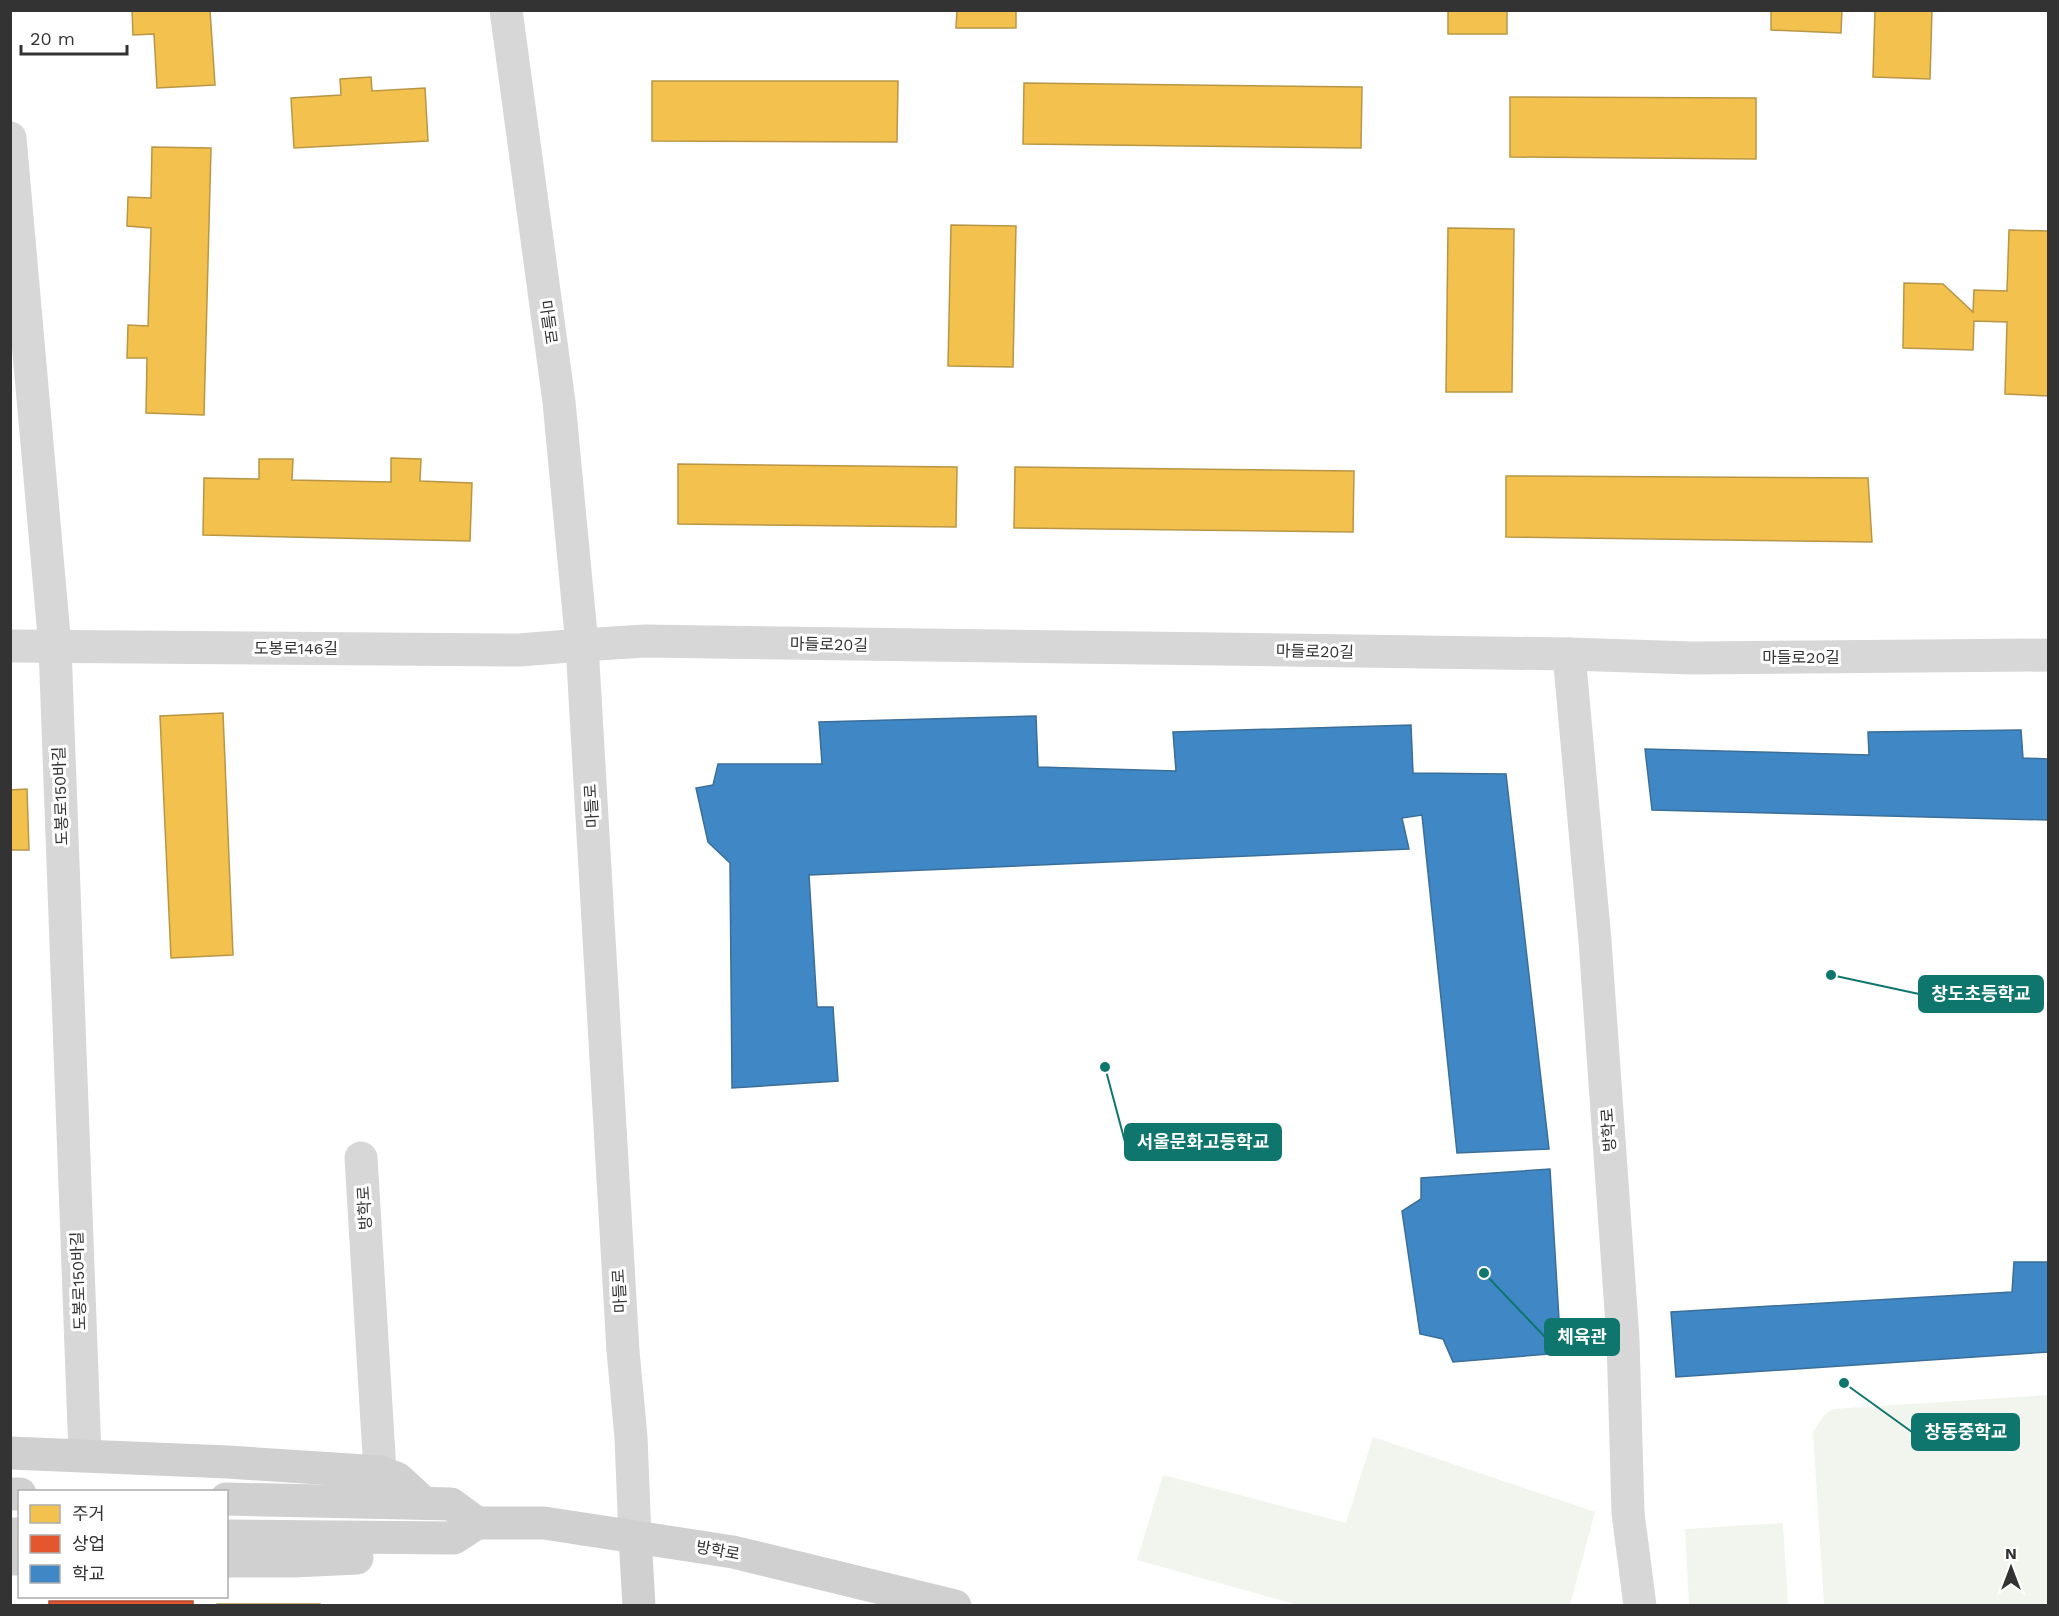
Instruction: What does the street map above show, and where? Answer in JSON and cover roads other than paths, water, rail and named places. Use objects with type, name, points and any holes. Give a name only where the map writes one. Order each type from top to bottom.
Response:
[{"type":"main road","points":[[10,1453],[228,1462],[380,1472],[398,1479],[424,1503]]},
{"type":"main road","points":[[228,1499],[451,1504],[477,1523],[454,1538],[228,1536]]},
{"type":"main road","name":"방학로","points":[[477,1523],[544,1523],[733,1552],[956,1605]]},
{"type":"main road","name":"마들로","points":[[635,1537],[639,1605]]},
{"type":"main road","points":[[228,1561],[294,1562],[361,1557],[404,1538]]},
{"type":"street","name":"마들로","points":[[506,10],[559,402],[582,645],[623,1351],[631,1437],[635,1537]]},
{"type":"street","name":"도봉로150바길","points":[[10,138],[55,647],[85,1455]]},
{"type":"street","name":"마들로20길","points":[[582,645],[645,641],[1569,654],[1692,658],[2049,656]]},
{"type":"street","name":"도봉로146길","points":[[10,646],[519,650],[582,645]]},
{"type":"street","name":"방학로","points":[[1569,654],[1595,941],[1623,1339],[1628,1513],[1640,1605]]},
{"type":"street","name":"방학로","points":[[361,1158],[380,1472]]},
{"type":"place","name":"창도초등학교","points":[[1831,975]]},
{"type":"place","name":"서울문화고등학교","points":[[1105,1067]]},
{"type":"place","name":"체육관","points":[[1484,1273]]},
{"type":"place","name":"창동중학교","points":[[1844,1383]]}]
